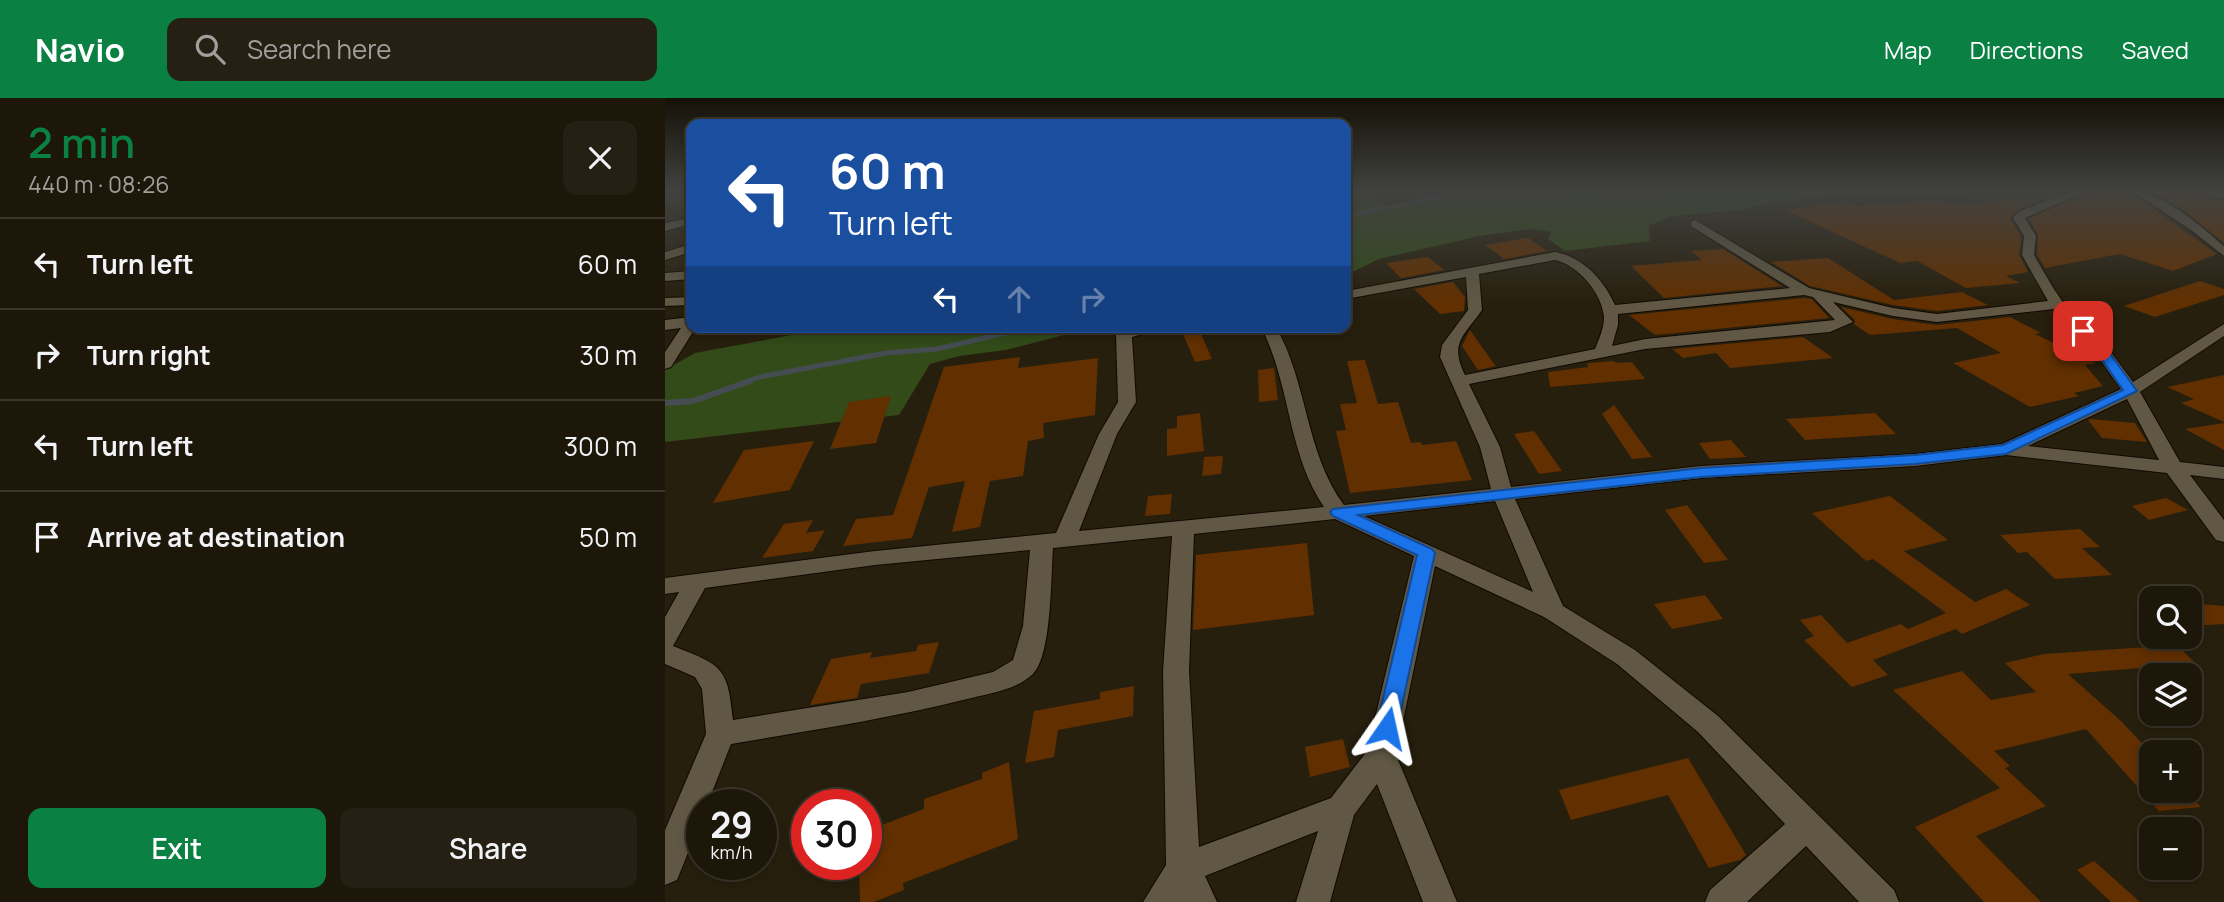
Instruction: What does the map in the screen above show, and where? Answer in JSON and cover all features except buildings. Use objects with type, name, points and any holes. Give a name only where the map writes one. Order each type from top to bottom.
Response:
[{"type":"street","points":[[1458,381],[1645,344],[1830,327],[1845,322],[1812,293],[1703,229]]},
{"type":"street","points":[[2025,229],[2030,236],[2028,254],[2057,304],[2099,347],[2131,391],[2173,467],[2224,535]]},
{"type":"street","points":[[2197,229],[2224,253]]},
{"type":"street","points":[[667,254],[686,249]]},
{"type":"street","points":[[1351,294],[1555,256],[1565,257],[1595,282],[1610,310],[1612,318],[1602,354]]},
{"type":"street","points":[[1472,272],[1475,310],[1450,345],[1448,357],[1490,447],[1503,494],[1553,611]]},
{"type":"street","points":[[665,277],[686,275]]},
{"type":"street","points":[[1610,310],[1812,293],[1893,312],[1937,318],[2057,304]]},
{"type":"street","points":[[665,302],[686,301]]},
{"type":"street","points":[[665,325],[686,323]]},
{"type":"street","points":[[2006,449],[2131,391],[2224,329]]},
{"type":"street","points":[[668,355],[686,330]]},
{"type":"street","points":[[720,734],[908,703],[1001,680],[1024,666],[1036,626],[1054,540],[1127,402],[1124,335],[1128,333]]},
{"type":"street","points":[[1272,333],[1290,377],[1313,470],[1321,489],[1338,512],[1553,611],[1626,657],[1707,724],[1882,902]]},
{"type":"street","points":[[665,586],[875,558],[1338,512],[1701,472],[1915,460],[2006,449],[2224,473]]},
{"type":"street","points":[[1183,528],[1176,671],[1183,869],[1200,902]]},
{"type":"street","points":[[1313,902],[1340,810],[1381,755],[1426,553]]},
{"type":"street","points":[[665,639],[697,582]]},
{"type":"street","points":[[665,653],[704,670],[716,687],[720,734],[665,869]]},
{"type":"street","points":[[1381,755],[1440,902]]},
{"type":"street","points":[[1160,902],[1183,869],[1340,810]]},
{"type":"street","points":[[1722,902],[1807,825]]},
{"type":"green space","points":[[1351,229],[1649,229],[1650,241],[1565,251],[1548,239],[1551,232],[1529,229],[1480,236],[1379,259],[1351,273]]},
{"type":"green space","points":[[803,333],[1071,333],[1006,350],[959,356],[930,364],[899,415],[665,442],[665,370],[695,353]]},
{"type":"waterway","points":[[745,382],[886,353],[937,349],[1006,333]]},
{"type":"waterway","points":[[665,403],[693,401],[750,381]]},
{"type":"route","points":[[1387,728],[1426,553],[1338,512],[1701,472],[1915,460],[2006,449],[2131,391],[2099,347],[2083,331]]}]
